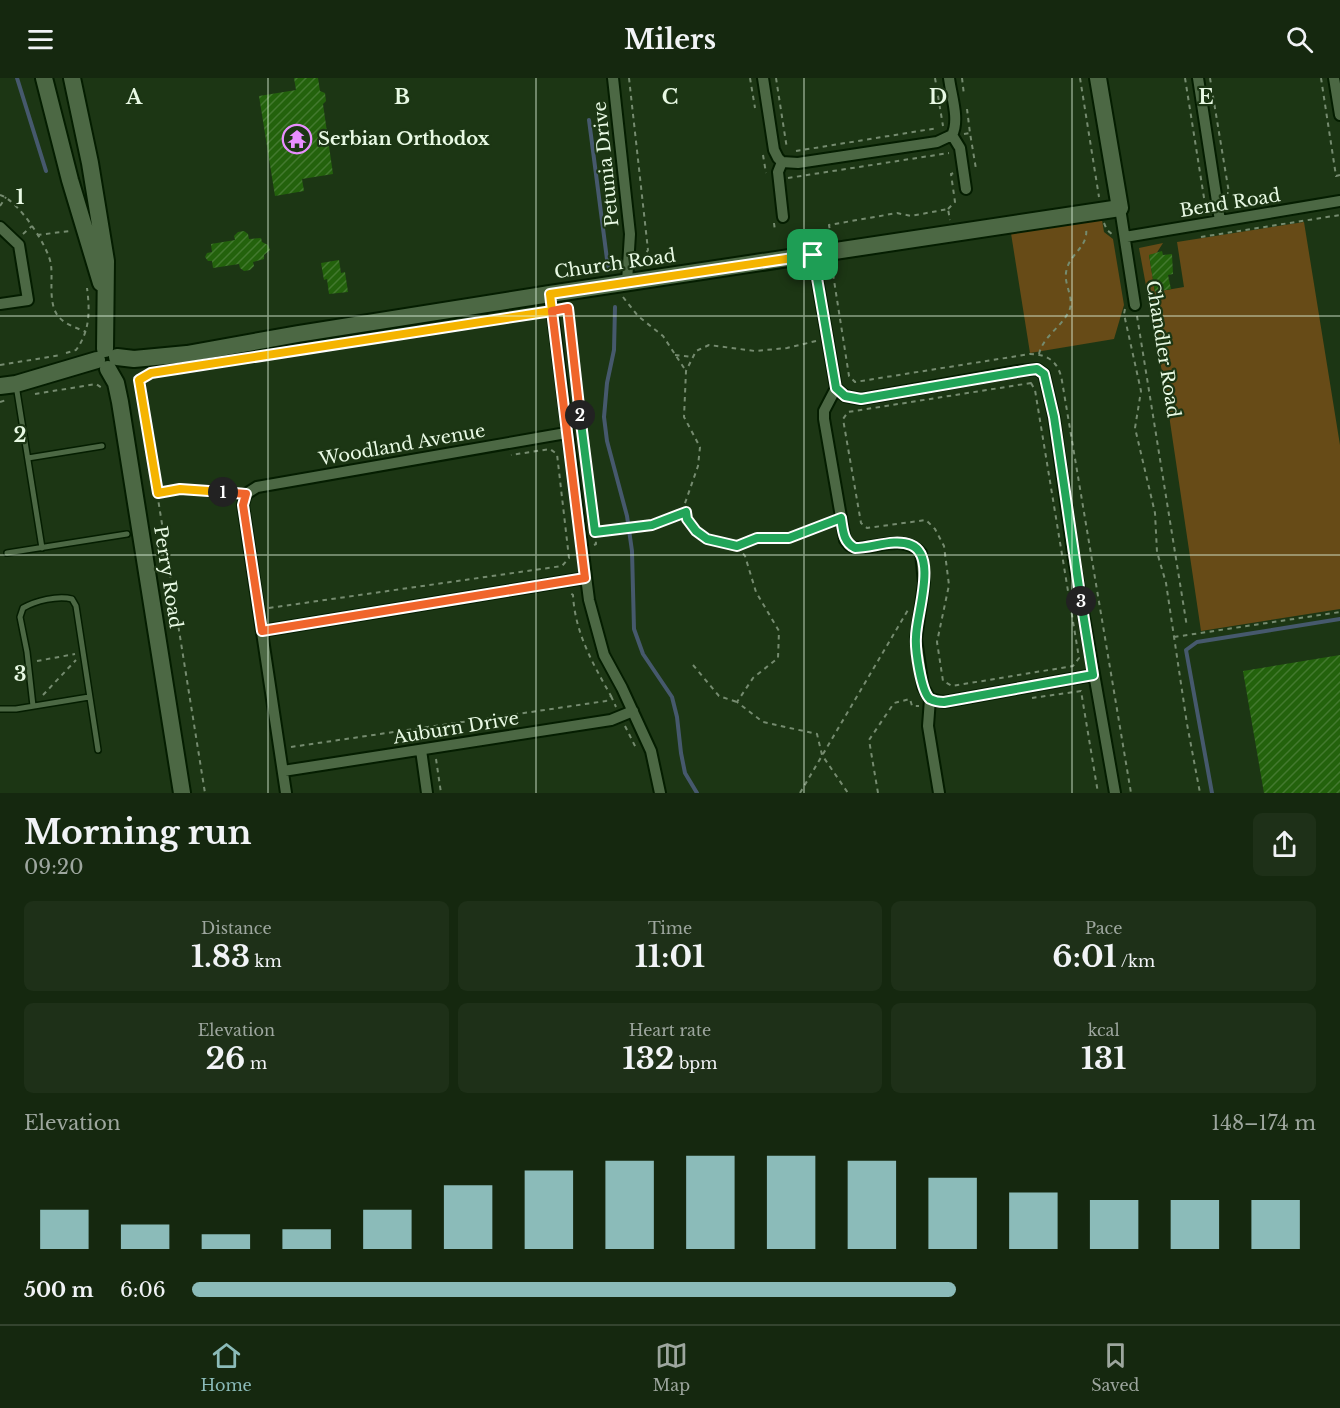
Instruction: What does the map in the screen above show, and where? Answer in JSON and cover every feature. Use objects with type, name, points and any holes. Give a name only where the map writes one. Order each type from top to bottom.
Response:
[{"type":"main road","name":"Perry Road","points":[[44,78],[73,190],[105,295]]},
{"type":"main road","name":"Perry Road","points":[[72,78],[90,163],[106,261],[107,359],[120,402],[182,793]]},
{"type":"main road","name":"Chandler Road","points":[[1098,78],[1120,208]]},
{"type":"main road","name":"Church Road","points":[[11,389],[107,359],[187,354],[550,294],[1120,208]]},
{"type":"street","name":"Petunia Drive","points":[[613,78],[630,234],[627,282]]},
{"type":"street","points":[[763,78],[774,150],[782,162],[794,164],[937,142],[955,121],[949,78]]},
{"type":"street","points":[[1198,78],[1220,221]]},
{"type":"street","points":[[1334,78],[1340,115]]},
{"type":"street","points":[[947,131],[958,143],[966,189]]},
{"type":"street","points":[[782,162],[777,172],[783,217]]},
{"type":"street","name":"Bend Road","points":[[1121,238],[1340,201]]},
{"type":"street","name":"Chandler Road","points":[[1120,208],[1121,238],[1131,306]]},
{"type":"street","points":[[0,227],[19,245],[28,300],[0,304]]},
{"type":"street","points":[[813,255],[836,388],[845,396],[861,399],[1018,371],[1037,369],[1044,374],[1054,417],[1074,560],[1115,793]]},
{"type":"street","points":[[550,294],[585,578],[595,624],[604,655],[651,751],[660,793]]},
{"type":"street","points":[[836,388],[824,411],[845,540],[849,545],[863,548],[910,544],[921,554],[924,584],[916,639],[923,687],[930,699],[928,726],[939,793]]},
{"type":"street","name":"Woodland Avenue","points":[[246,494],[257,487],[566,433]]},
{"type":"street","points":[[246,494],[243,505],[286,793]]},
{"type":"street","points":[[262,631],[585,578]]},
{"type":"street","points":[[930,699],[944,702],[1093,675]]},
{"type":"street","name":"Auburn Drive","points":[[283,771],[611,720],[633,711]]},
{"type":"street","points":[[421,750],[427,793]]},
{"type":"lane","points":[[11,389],[27,458],[42,548]]},
{"type":"lane","points":[[27,458],[102,446]]},
{"type":"lane","points":[[180,489],[246,494]]},
{"type":"lane","points":[[7,553],[128,534]]},
{"type":"lane","points":[[33,706],[20,616],[23,608],[31,603],[66,597],[72,599],[76,606],[98,750]]},
{"type":"lane","points":[[0,709],[89,697]]},
{"type":"path","points":[[629,78],[648,250],[619,292],[638,316],[663,336],[686,372]]},
{"type":"path","points":[[935,78],[947,131]]},
{"type":"path","points":[[1080,78],[1102,211],[1107,230],[1121,238]]},
{"type":"path","points":[[1185,78],[1205,204],[1200,214],[1192,215]]},
{"type":"path","points":[[1321,78],[1336,176],[1340,175]]},
{"type":"path","points":[[778,180],[960,151]]},
{"type":"path","points":[[0,195],[6,197],[32,226],[50,258],[57,315],[64,322],[86,332]]},
{"type":"path","points":[[0,206],[6,197]]},
{"type":"path","points":[[1039,354],[1043,343],[1070,311],[1071,301],[1065,279],[1066,268],[1086,240],[1086,228]]},
{"type":"path","points":[[37,235],[70,231]]},
{"type":"path","points":[[833,252],[835,271],[833,274],[849,376],[855,382],[1039,354],[1053,361],[1060,372],[1131,793]]},
{"type":"path","points":[[1131,306],[1124,314],[1141,391],[1136,428],[1155,513],[1157,552],[1166,583],[1187,724],[1200,793]]},
{"type":"path","name":"Chandler Road","points":[[1131,306],[1188,627]]},
{"type":"path","points":[[213,364],[568,308],[595,532],[652,525],[686,512]]},
{"type":"path","points":[[826,339],[787,348],[755,351],[709,345],[696,351],[686,372],[684,417],[700,447],[698,466],[684,506],[687,519],[696,531],[707,539],[737,546],[757,538],[789,538],[841,518]]},
{"type":"path","points":[[0,365],[51,357],[76,350]]},
{"type":"path","points":[[675,355],[693,357]]},
{"type":"path","points":[[171,370],[151,373],[139,380],[205,793]]},
{"type":"path","points":[[1031,383],[1035,390],[1079,658],[1073,666],[952,686],[944,681],[937,642],[949,585],[944,546],[935,529],[926,520],[867,528],[861,523],[843,419],[848,412],[1031,383]]},
{"type":"path","points":[[0,402],[11,398],[11,389],[96,384]]},
{"type":"path","points":[[268,608],[562,566],[569,558],[557,454],[550,449],[504,456]]},
{"type":"path","points":[[158,493],[180,489]]},
{"type":"path","points":[[737,546],[745,556],[756,592],[779,631],[778,658],[753,678],[737,702]]},
{"type":"path","points":[[566,589],[573,595],[580,636],[588,655],[637,750]]},
{"type":"path","points":[[800,793],[912,603]]},
{"type":"path","points":[[1174,637],[1340,612]]},
{"type":"path","points":[[28,662],[84,652]]},
{"type":"path","points":[[33,706],[84,652]]},
{"type":"path","points":[[693,665],[719,696],[737,702],[763,722],[817,734],[822,755],[848,793]]},
{"type":"path","points":[[1022,700],[1081,691],[1098,793]]},
{"type":"path","points":[[290,747],[606,701],[611,696]]},
{"type":"path","points":[[878,793],[869,740],[894,703],[910,699],[912,706],[920,705],[930,699]]},
{"type":"path","points":[[435,753],[441,793]]},
{"type":"shaded area","points":[[1101,214],[1104,232],[1113,239],[1124,305],[1114,339],[1030,353],[1010,227]]},
{"type":"shaded area","points":[[1304,222],[1340,445],[1340,609],[1201,631],[1165,388],[1139,248],[1163,243],[1156,254],[1149,255],[1155,292],[1184,287],[1177,242]]},
{"type":"building","name":"Serbian Orthodox","points":[[294,78],[318,78],[320,91],[325,93],[326,101],[323,104],[333,174],[302,179],[304,191],[275,196],[259,96],[296,90]]},
{"type":"building","points":[[244,231],[248,234],[249,239],[261,238],[262,242],[268,245],[270,250],[264,255],[264,259],[253,262],[254,266],[250,270],[244,271],[239,264],[213,268],[212,261],[208,261],[205,257],[207,253],[212,252],[211,244],[235,240],[234,236],[238,232]]},
{"type":"building","points":[[1162,251],[1163,255],[1172,254],[1173,274],[1168,275],[1171,289],[1155,292],[1149,255]]},
{"type":"building","points":[[339,260],[341,273],[345,272],[348,292],[329,294],[327,279],[324,280],[321,263]]},
{"type":"building","points":[[1340,655],[1340,793],[1264,793],[1243,671]]},
{"type":"waterway","points":[[17,78],[46,171]]},
{"type":"waterway","points":[[589,120],[608,267]]},
{"type":"waterway","points":[[615,307],[614,350],[607,383],[604,417],[607,441],[627,516],[632,551],[634,629],[643,654],[672,697],[685,773],[697,793]]},
{"type":"waterway","points":[[1212,793],[1186,650],[1197,642],[1340,619]]},
{"type":"place","name":"Serbian Orthodox","points":[[297,139]]},
{"type":"route","points":[[813,255],[550,294],[552,311],[151,373],[139,380],[158,493],[180,489],[246,494],[243,505],[262,631],[585,578],[552,311],[568,308],[595,532],[652,525],[686,512],[687,519],[696,531],[707,539],[737,546],[757,538],[789,538],[841,518],[845,540],[855,548],[901,543],[910,544],[921,554],[924,584],[916,639],[923,687],[930,699],[944,702],[1093,675],[1054,417],[1044,374],[1037,369],[1018,371],[861,399],[845,396],[836,388],[813,255]]}]
